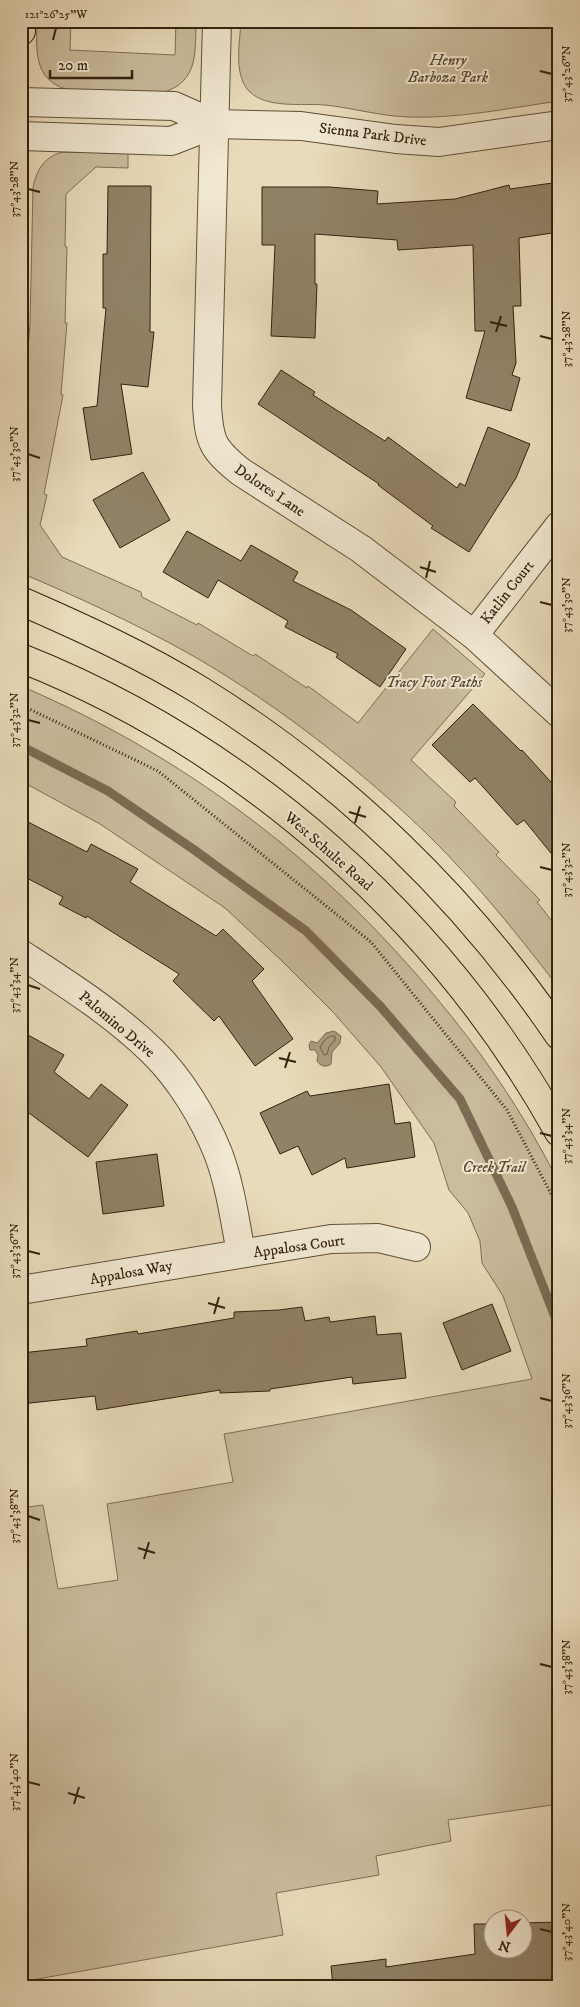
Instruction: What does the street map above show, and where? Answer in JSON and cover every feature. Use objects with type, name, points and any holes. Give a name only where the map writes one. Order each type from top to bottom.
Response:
[{"type":"main road","points":[[21,31],[22,21]]},
{"type":"main road","points":[[21,601],[131,652],[201,691],[288,751],[336,789],[394,838],[464,912],[526,988],[559,1035]]},
{"type":"main road","name":"West Schulte Road","points":[[21,658],[108,697],[161,727],[234,773],[302,826],[369,885],[432,951],[482,1013],[540,1098],[559,1132]]},
{"type":"street","name":"Dolores Lane","points":[[217,21],[207,405],[208,428],[213,444],[224,459],[241,472],[361,549],[474,635],[559,713]]},
{"type":"street","name":"Sienna Park Drive","points":[[21,102],[174,106],[215,124],[301,126],[396,140],[439,142],[559,125]]},
{"type":"street","name":"Sienna Park Drive","points":[[21,136],[171,141],[215,124]]},
{"type":"street","name":"Katlin Court","points":[[474,635],[559,526]]},
{"type":"street","name":"Palomino Drive","points":[[21,954],[88,998],[153,1052],[188,1096],[218,1154],[232,1204],[241,1253]]},
{"type":"street","name":"Appalosa Court","points":[[241,1253],[331,1239],[378,1238],[416,1247]]},
{"type":"street","name":"Appalosa Way","points":[[21,1290],[241,1253]]},
{"type":"path","points":[[21,705],[158,771],[371,942],[507,1110],[559,1209]]},
{"type":"green space","points":[[37,21],[71,21],[70,50],[175,55],[176,21],[196,21],[196,43],[193,63],[184,80],[176,87],[165,92],[73,91],[60,87],[44,74],[38,56]]},
{"type":"green space","name":"Henry Barboza Park","points":[[241,21],[559,21],[559,101],[484,112],[427,117],[377,114],[325,105],[274,103],[256,97],[244,84],[239,67]]},
{"type":"green space","name":"Tracy Foot Paths","points":[[65,152],[128,153],[128,168],[96,167],[66,194],[65,323],[67,323],[61,394],[63,395],[44,494],[47,495],[40,525],[62,557],[141,592],[142,597],[197,625],[198,623],[253,656],[255,654],[307,688],[308,686],[358,723],[433,629],[485,674],[411,760],[456,802],[454,806],[499,852],[496,855],[540,900],[537,902],[559,930],[559,988],[505,920],[448,855],[382,792],[302,728],[246,689],[188,653],[106,611],[21,573],[21,406],[30,324],[33,188],[39,169],[43,164],[52,156]]},
{"type":"green space","name":"Creek Trail","points":[[21,686],[81,714],[193,778],[246,815],[296,855],[344,899],[390,945],[434,995],[469,1039],[502,1085],[532,1133],[559,1183],[559,1804],[448,1820],[451,1841],[376,1856],[379,1875],[276,1893],[283,1935],[21,1982],[21,1508],[43,1505],[58,1589],[118,1580],[107,1504],[233,1482],[224,1434],[532,1379],[503,1296],[482,1263],[480,1241],[468,1213],[449,1190],[434,1143],[381,1067],[333,1012],[225,908],[100,824],[21,781]]},
{"type":"water","points":[[334,1031],[341,1036],[340,1043],[332,1052],[331,1064],[323,1066],[317,1061],[318,1055],[315,1050],[310,1050],[309,1045],[311,1041],[317,1043],[326,1033]]},
{"type":"building","points":[[559,182],[559,232],[519,238],[521,306],[513,306],[516,363],[512,375],[520,378],[511,411],[466,398],[485,331],[475,331],[473,245],[398,250],[397,240],[315,234],[315,284],[317,284],[315,338],[271,336],[275,245],[262,245],[262,187],[329,187],[378,191],[377,204],[455,199],[509,185],[510,189]]},
{"type":"building","points":[[108,186],[151,186],[150,332],[154,332],[148,387],[121,384],[132,454],[91,460],[83,408],[97,406],[106,308],[103,308],[103,254],[107,254]]},
{"type":"building","points":[[281,370],[315,392],[313,395],[385,441],[388,437],[457,488],[460,483],[465,486],[488,427],[530,444],[516,478],[469,552],[431,528],[433,526],[379,484],[258,404]]},
{"type":"building","points":[[143,472],[170,520],[120,548],[93,500]]},
{"type":"building","points":[[187,531],[241,561],[251,545],[298,572],[293,581],[351,610],[406,649],[380,687],[336,657],[338,654],[285,627],[288,621],[218,580],[208,598],[163,572]]},
{"type":"building","points":[[473,704],[522,750],[559,791],[559,863],[524,820],[517,825],[475,778],[470,782],[432,745]]},
{"type":"building","points":[[28,822],[87,852],[91,844],[138,869],[130,882],[216,936],[223,929],[264,969],[252,981],[293,1039],[255,1066],[219,1016],[214,1021],[173,981],[179,974],[87,916],[86,918],[59,904],[63,897],[21,875],[21,836]]},
{"type":"building","points":[[21,1031],[64,1055],[54,1072],[89,1099],[101,1084],[128,1105],[88,1157],[21,1107]]},
{"type":"building","points":[[389,1084],[395,1124],[410,1122],[415,1157],[347,1168],[345,1158],[312,1175],[298,1146],[280,1154],[260,1113],[307,1091],[310,1096]]},
{"type":"building","points":[[157,1154],[164,1206],[103,1214],[96,1162]]},
{"type":"building","points":[[492,1304],[511,1351],[462,1370],[443,1323]]},
{"type":"building","points":[[302,1307],[305,1321],[329,1317],[330,1322],[375,1316],[377,1335],[401,1333],[406,1378],[353,1384],[352,1377],[270,1389],[270,1391],[220,1393],[220,1390],[97,1410],[95,1396],[21,1404],[21,1353],[87,1346],[86,1339],[137,1331],[138,1334],[234,1318],[234,1312]]},
{"type":"building","points":[[559,1922],[559,1983],[530,1981],[530,1985],[500,1986],[333,1986],[331,1966],[386,1959],[386,1967],[475,1954],[474,1924],[482,1924],[482,1960],[532,1960],[532,1923]]},
{"type":"waterway","points":[[21,746],[108,791],[193,849],[306,931],[380,1006],[460,1099],[512,1207],[559,1327]]}]
